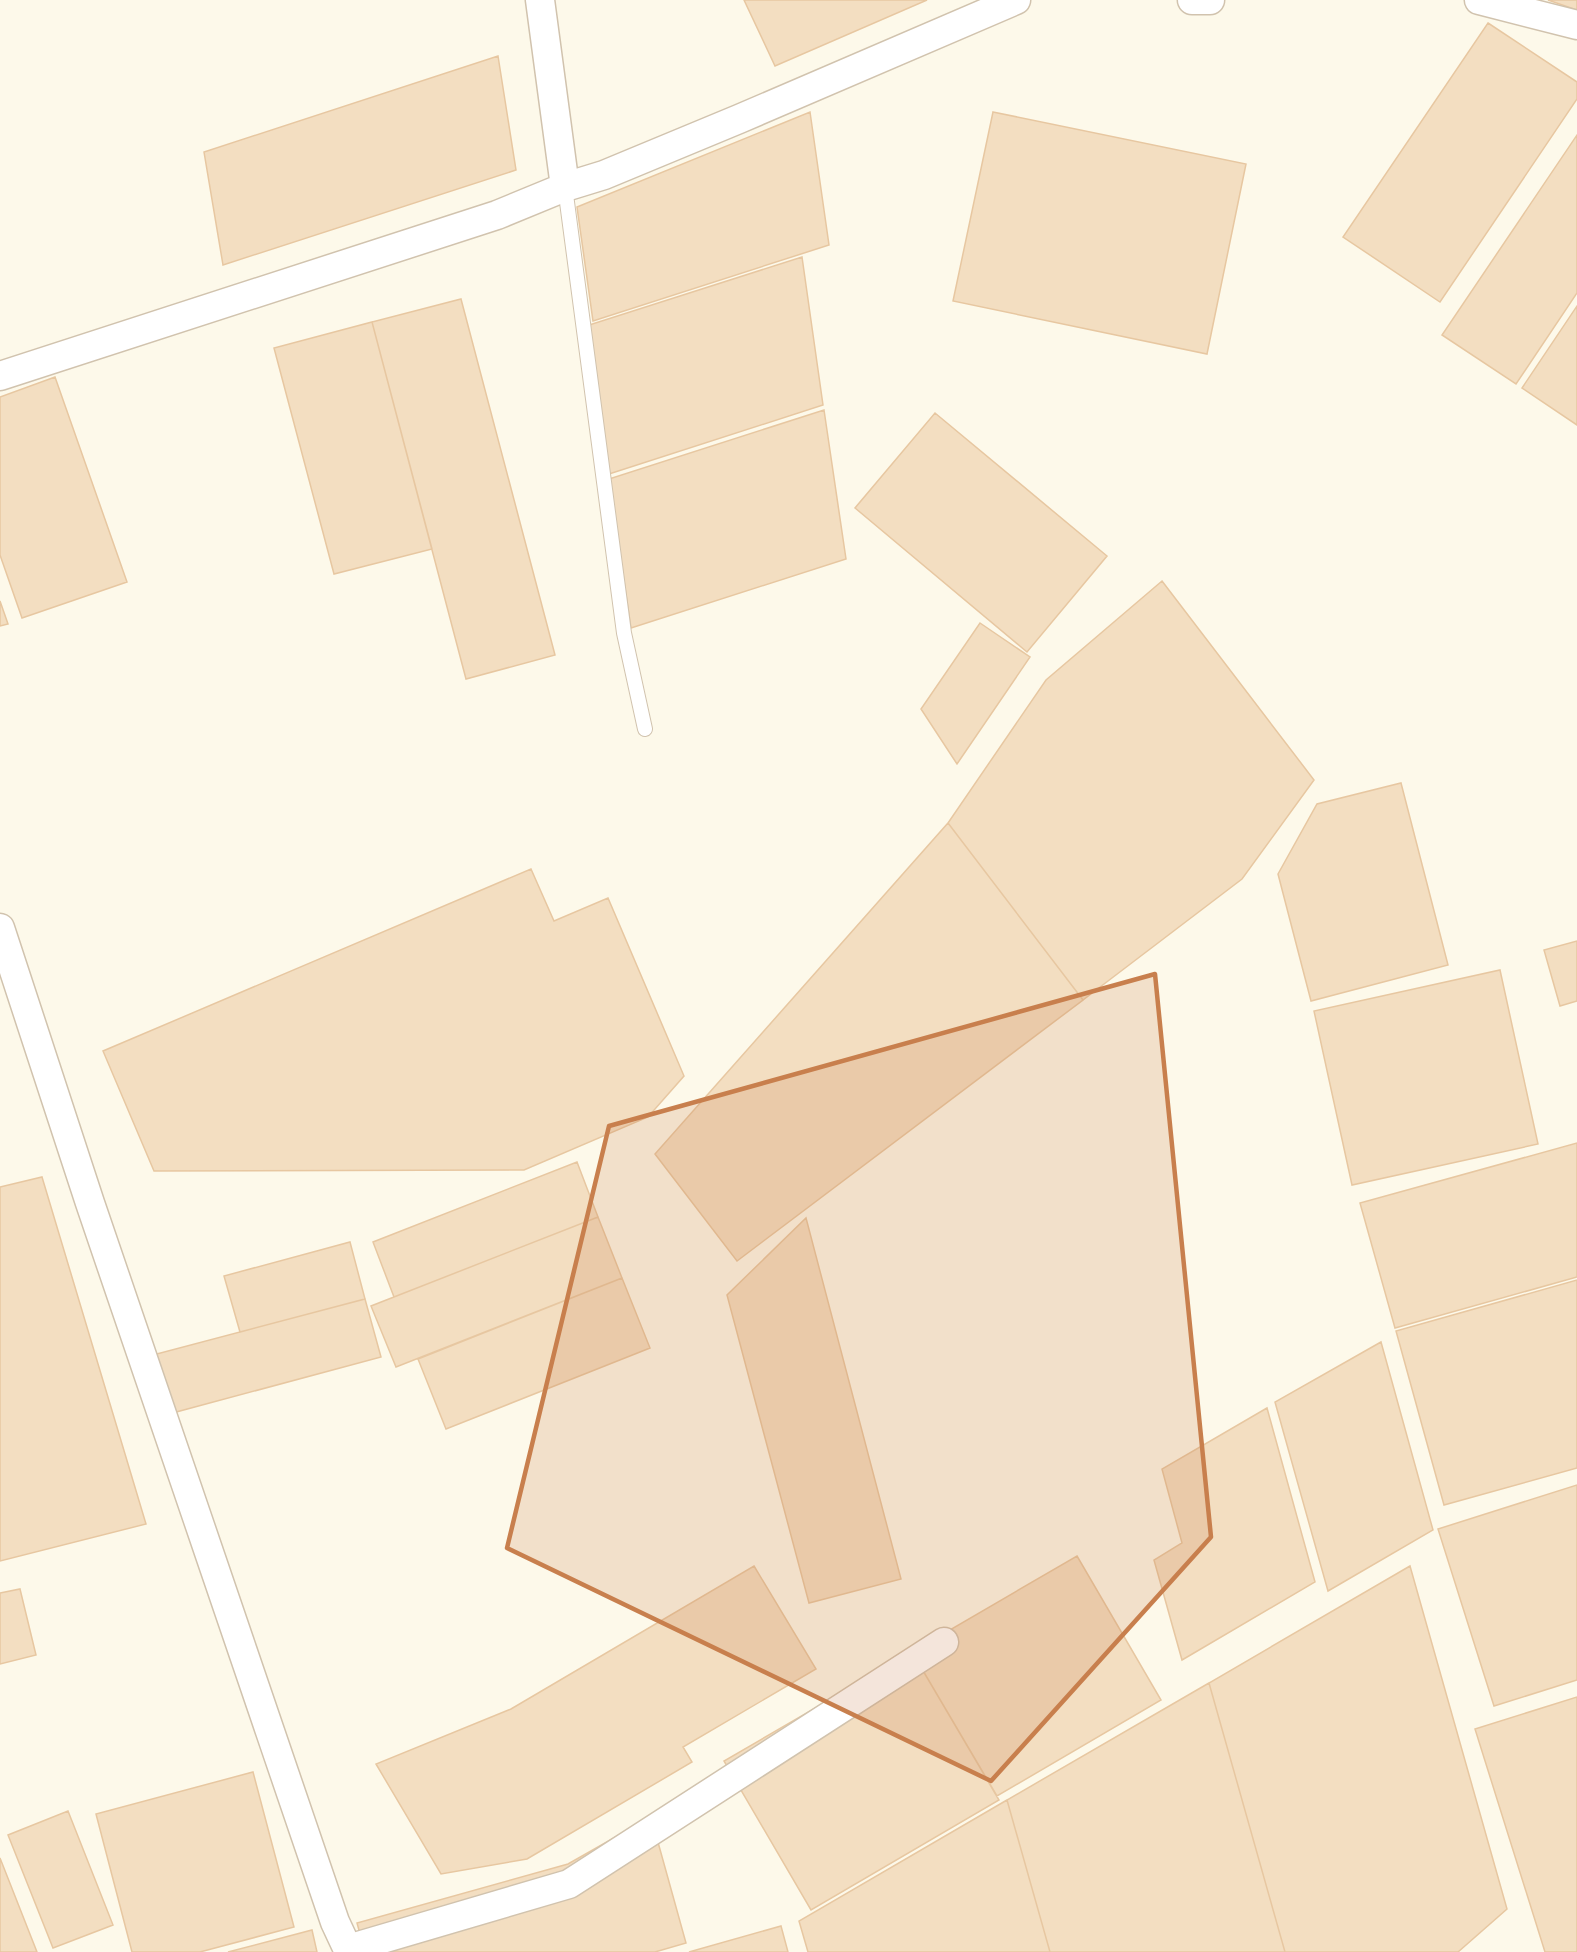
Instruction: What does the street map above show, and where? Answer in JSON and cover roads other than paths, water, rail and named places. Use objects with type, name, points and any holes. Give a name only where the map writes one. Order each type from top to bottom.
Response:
[{"type":"street","points":[[540,0],[565,187]]},
{"type":"street","points":[[0,376],[497,215],[565,187],[604,175],[729,124],[1016,0]]},
{"type":"street","points":[[1192,0],[1210,0]]},
{"type":"street","points":[[1479,0],[1577,26]]},
{"type":"street","points":[[0,928],[93,1214],[331,1911],[348,1950],[569,1884],[944,1642]]},
{"type":"lane","points":[[565,187],[624,633],[645,729]]}]
